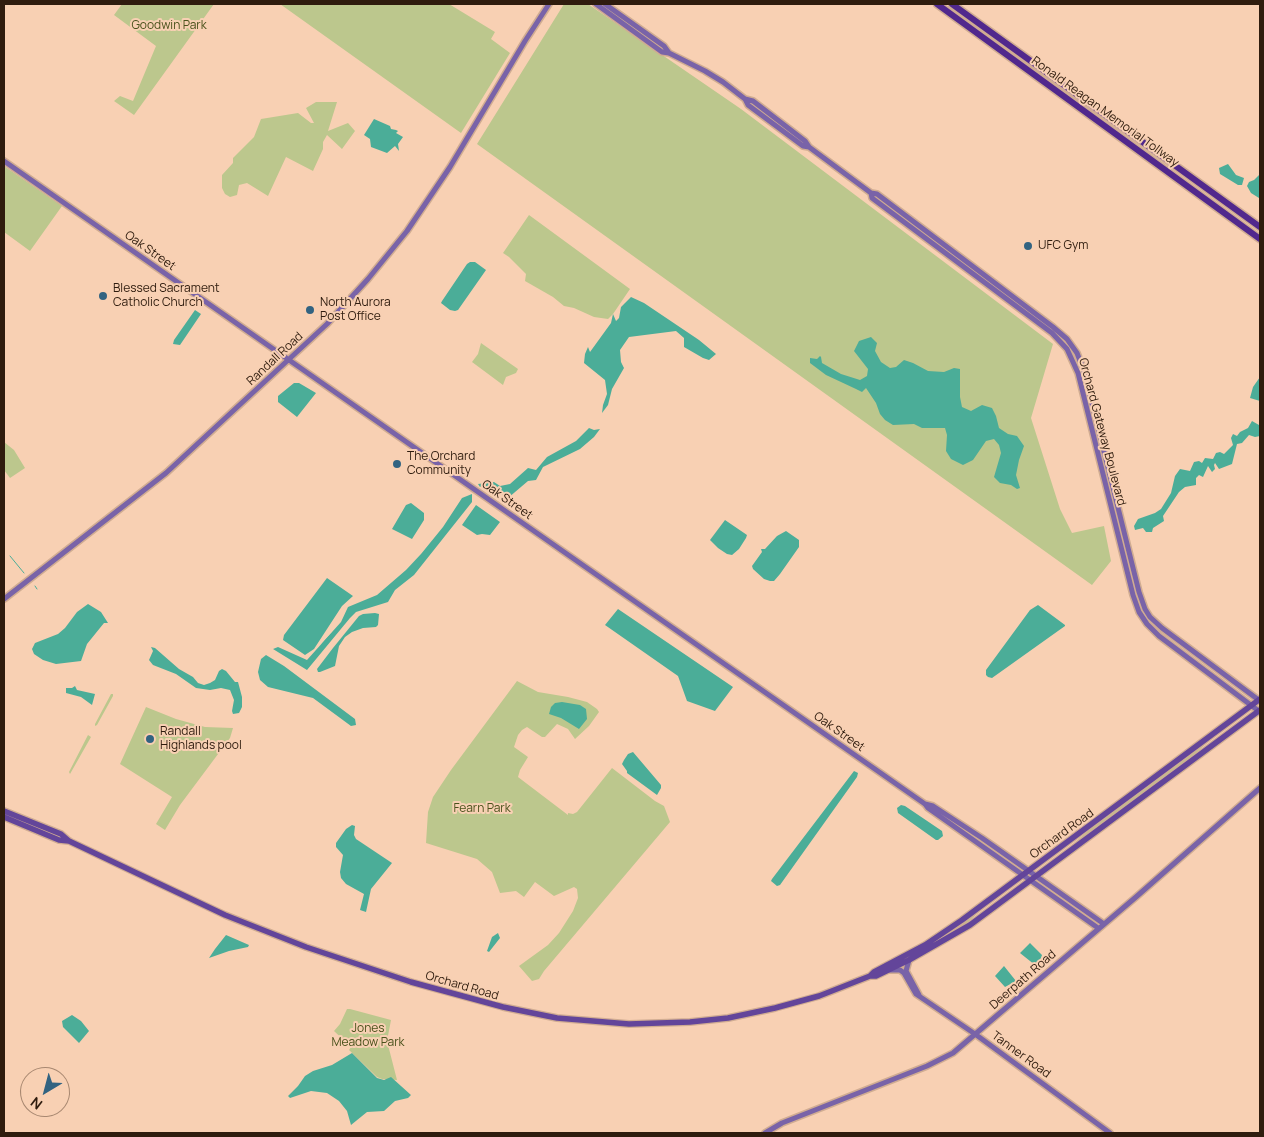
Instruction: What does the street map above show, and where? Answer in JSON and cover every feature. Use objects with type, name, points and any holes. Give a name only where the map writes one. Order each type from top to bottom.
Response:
[{"type":"highway","name":"Ronald Reagan Memorial Tollway","points":[[936,4],[1260,239]]},
{"type":"highway","name":"Ronald Reagan Memorial Tollway","points":[[952,4],[1260,228]]},
{"type":"main road","name":"Orchard Road","points":[[870,976],[950,928],[1260,701]]},
{"type":"main road","name":"Orchard Road","points":[[4,817],[59,840],[68,841],[225,915],[302,946],[424,986],[502,1007],[590,1022],[628,1024],[703,1021],[744,1015],[788,1005],[870,976],[876,976],[909,960],[964,929],[1260,711]]},
{"type":"main road","name":"Orchard Road","points":[[4,811],[61,834],[68,841]]},
{"type":"street","name":"Randall Road","points":[[4,599],[166,473],[290,361],[327,324],[368,279],[408,230],[450,167],[525,40],[549,4]]},
{"type":"street","name":"Orchard Gateway Boulevard","points":[[596,4],[657,49],[669,53],[717,78],[745,99],[748,105],[796,141],[803,146],[809,147],[871,193],[877,194],[1058,330],[1080,358],[1139,592],[1145,609],[1162,628],[1260,701]]},
{"type":"street","name":"Orchard Gateway Boulevard","points":[[605,4],[664,46],[669,53]]},
{"type":"street","name":"Oak Street","points":[[4,161],[925,804],[928,808],[1098,928]]},
{"type":"street","name":"Orchard Gateway Boulevard","points":[[871,193],[872,198],[1052,333],[1067,349],[1078,373],[1132,594],[1139,612],[1147,624],[1159,636],[1260,711]]},
{"type":"street","name":"Deerpath Road","points":[[765,1133],[782,1123],[953,1053],[1260,788]]},
{"type":"street","name":"Oak Street","points":[[925,804],[933,806],[1104,924]]},
{"type":"street","name":"Tanner Road","points":[[909,960],[906,971],[919,995]]},
{"type":"street","name":"Tanner Road","points":[[890,970],[900,970],[904,973],[914,992],[1110,1133]]},
{"type":"green space","name":"Goodwin Park","points":[[122,4],[214,4],[134,115],[114,101],[120,96],[133,101],[156,46],[114,15]]},
{"type":"green space","points":[[280,4],[449,4],[495,32],[491,39],[510,53],[461,133]]},
{"type":"green space","points":[[564,4],[588,4],[741,109],[1053,344],[1031,418],[1060,509],[1072,533],[1104,526],[1111,561],[1092,585],[477,144]]},
{"type":"green space","points":[[316,102],[337,102],[328,131],[348,123],[355,131],[342,149],[327,135],[313,171],[286,157],[268,196],[247,183],[239,185],[237,195],[230,197],[225,194],[222,188],[222,175],[233,163],[233,158],[254,137],[261,119],[298,113],[311,123],[314,123],[306,108]]},
{"type":"green space","points":[[4,166],[62,206],[30,251],[4,232]]},
{"type":"green space","points":[[529,215],[630,289],[608,319],[594,317],[574,308],[564,306],[553,297],[525,281],[526,274],[503,253]]},
{"type":"green space","points":[[481,343],[518,369],[516,373],[506,377],[503,385],[472,362],[478,354]]},
{"type":"green space","points":[[4,442],[14,450],[25,468],[10,478],[4,470]]},
{"type":"green space","name":"Fearn Park","points":[[517,681],[538,692],[587,702],[599,712],[589,726],[575,739],[568,729],[557,724],[545,737],[527,727],[522,730],[514,747],[528,757],[518,777],[568,815],[568,813],[573,814],[577,812],[612,768],[664,806],[670,822],[539,979],[532,981],[519,966],[548,945],[559,933],[573,911],[578,898],[577,889],[574,887],[554,896],[535,882],[524,897],[516,891],[500,893],[492,872],[477,859],[426,843],[428,812],[433,797]]},
{"type":"green space","points":[[111,694],[113,696],[95,726],[95,724]]},
{"type":"green space","points":[[146,707],[176,719],[205,727],[233,728],[230,738],[180,805],[165,830],[156,824],[172,797],[120,764]]},
{"type":"green space","points":[[88,735],[91,737],[70,774],[69,772]]},
{"type":"green space","points":[[1215,735],[1191,758],[1073,844],[1096,824]]},
{"type":"green space","points":[[985,906],[963,927],[918,954],[894,964]]},
{"type":"green space","name":"Jones Meadow Park","points":[[347,1009],[391,1020],[387,1041],[397,1080],[377,1077],[349,1050],[351,1047],[334,1031],[340,1024]]},
{"type":"water","points":[[374,119],[390,126],[391,129],[398,131],[396,133],[403,137],[398,144],[399,151],[395,146],[387,153],[371,147],[370,139],[364,135]]},
{"type":"water","points":[[1228,164],[1236,175],[1244,178],[1242,185],[1238,185],[1220,174],[1219,168]]},
{"type":"water","points":[[1260,174],[1259,198],[1251,193],[1247,186],[1249,182]]},
{"type":"water","points":[[470,262],[475,262],[486,270],[458,310],[450,310],[441,303]]},
{"type":"water","points":[[631,297],[644,303],[699,340],[716,354],[709,360],[703,358],[684,347],[684,338],[676,331],[629,337],[620,350],[621,362],[624,368],[612,389],[608,405],[602,413],[607,394],[605,380],[584,363],[585,354],[588,347],[590,352],[611,323],[613,314],[616,321],[619,318],[621,307]]},
{"type":"water","points":[[195,310],[201,314],[180,345],[173,344],[174,340]]},
{"type":"water","points":[[871,337],[877,343],[875,351],[881,362],[890,368],[896,367],[904,360],[928,371],[944,372],[954,368],[960,369],[962,407],[971,411],[982,405],[992,408],[999,428],[1008,434],[1017,436],[1024,446],[1016,475],[1020,488],[1017,489],[1011,485],[1000,483],[994,477],[1001,453],[999,445],[994,439],[986,441],[973,460],[963,465],[951,459],[946,451],[947,435],[945,428],[922,428],[914,424],[893,425],[880,414],[876,403],[866,388],[862,392],[826,375],[810,363],[810,358],[817,359],[820,356],[822,363],[841,374],[860,380],[867,376],[868,369],[854,351],[859,341]]},
{"type":"water","points":[[1260,377],[1260,401],[1250,398],[1253,387]]},
{"type":"water","points":[[294,383],[299,383],[316,393],[297,417],[278,402],[278,396]]},
{"type":"water","points":[[1259,418],[1260,436],[1249,435],[1242,443],[1237,444],[1232,464],[1219,469],[1215,463],[1215,469],[1212,472],[1208,466],[1203,477],[1199,475],[1196,478],[1196,485],[1185,487],[1179,492],[1163,516],[1164,521],[1153,528],[1152,532],[1146,532],[1143,528],[1135,530],[1134,526],[1138,519],[1161,509],[1171,493],[1175,476],[1180,469],[1190,471],[1194,462],[1199,461],[1202,463],[1205,458],[1213,459],[1216,453],[1224,454],[1233,445],[1231,438],[1233,434],[1237,436],[1248,428],[1252,421],[1259,425]]},
{"type":"water","points":[[589,428],[594,430],[600,429],[580,449],[543,467],[536,480],[528,481],[508,498],[483,485],[480,487],[478,484],[494,482],[500,486],[510,484],[528,468],[536,470],[547,457],[576,441]]},
{"type":"water","points":[[472,494],[472,502],[414,575],[395,590],[388,602],[356,612],[307,670],[273,649],[278,647],[307,660],[341,622],[348,607],[377,595],[406,570],[443,527],[462,498]]},
{"type":"water","points":[[411,503],[424,513],[424,520],[412,539],[392,529],[406,505]]},
{"type":"water","points":[[476,505],[500,522],[490,535],[477,535],[462,525]]},
{"type":"water","points":[[725,520],[747,535],[739,549],[732,555],[718,548],[710,540]]},
{"type":"water","points":[[786,531],[799,540],[799,547],[774,581],[764,579],[752,566],[762,552],[761,549],[765,549],[777,536]]},
{"type":"water","points":[[327,578],[353,596],[342,606],[314,649],[305,655],[283,640],[284,635]]},
{"type":"water","points":[[88,604],[101,612],[108,623],[104,623],[87,644],[81,661],[56,664],[43,660],[34,654],[32,649],[35,643],[58,634],[77,612]]},
{"type":"water","points":[[1038,605],[1065,626],[992,678],[988,677],[986,670],[1030,610]]},
{"type":"water","points":[[618,609],[733,687],[715,711],[687,701],[678,676],[605,625]]},
{"type":"water","points":[[379,614],[378,625],[352,632],[345,637],[339,646],[335,666],[318,672],[317,669],[359,616]]},
{"type":"water","points":[[151,647],[155,648],[179,669],[193,677],[198,683],[204,685],[215,680],[222,669],[226,671],[235,682],[238,682],[242,697],[242,707],[239,713],[233,714],[234,700],[230,690],[196,688],[176,674],[153,665],[149,660],[153,651]]},
{"type":"water","points":[[266,655],[284,666],[355,719],[356,725],[351,726],[313,698],[268,687],[260,680],[258,672],[261,659]]},
{"type":"water","points":[[75,686],[77,690],[95,694],[92,705],[81,697],[66,693],[66,688]]},
{"type":"water","points":[[562,702],[580,705],[586,709],[587,719],[579,729],[561,718],[549,714],[551,707],[555,703]]},
{"type":"water","points":[[633,752],[661,785],[657,795],[627,773],[622,764],[628,754]]},
{"type":"water","points":[[854,771],[858,773],[857,777],[780,885],[777,886],[771,881],[772,879]]},
{"type":"water","points":[[901,805],[942,831],[943,836],[936,840],[898,813],[897,808]]},
{"type":"water","points":[[352,825],[355,826],[354,835],[356,839],[392,863],[371,889],[366,912],[360,910],[364,894],[346,884],[341,878],[340,872],[343,855],[336,847],[336,843],[346,829]]},
{"type":"water","points":[[498,933],[500,938],[489,952],[487,951],[492,937]]},
{"type":"water","points":[[226,935],[249,945],[248,947],[209,958],[215,949]]},
{"type":"water","points":[[1030,943],[1042,955],[1035,965],[1020,953]]},
{"type":"water","points":[[1004,966],[1016,981],[1005,987],[995,976]]},
{"type":"water","points":[[72,1015],[81,1021],[89,1031],[79,1043],[63,1027],[62,1021]]},
{"type":"water","points":[[352,1053],[377,1078],[384,1080],[391,1077],[411,1095],[408,1098],[395,1101],[384,1111],[367,1112],[351,1125],[347,1111],[339,1101],[327,1093],[311,1091],[290,1098],[288,1096],[305,1076],[313,1071],[332,1065]]},
{"type":"waterway","points":[[10,556],[24,573]]},
{"type":"waterway","points":[[322,644],[331,634]]},
{"type":"place","name":"UFC Gym","points":[[1028,246]]},
{"type":"place","name":"Blessed Sacrament Catholic Church","points":[[103,296]]},
{"type":"place","name":"North Aurora Post Office","points":[[310,310]]},
{"type":"place","name":"The Orchard Community","points":[[397,464]]},
{"type":"place","name":"Randall Highlands pool","points":[[150,739]]}]
